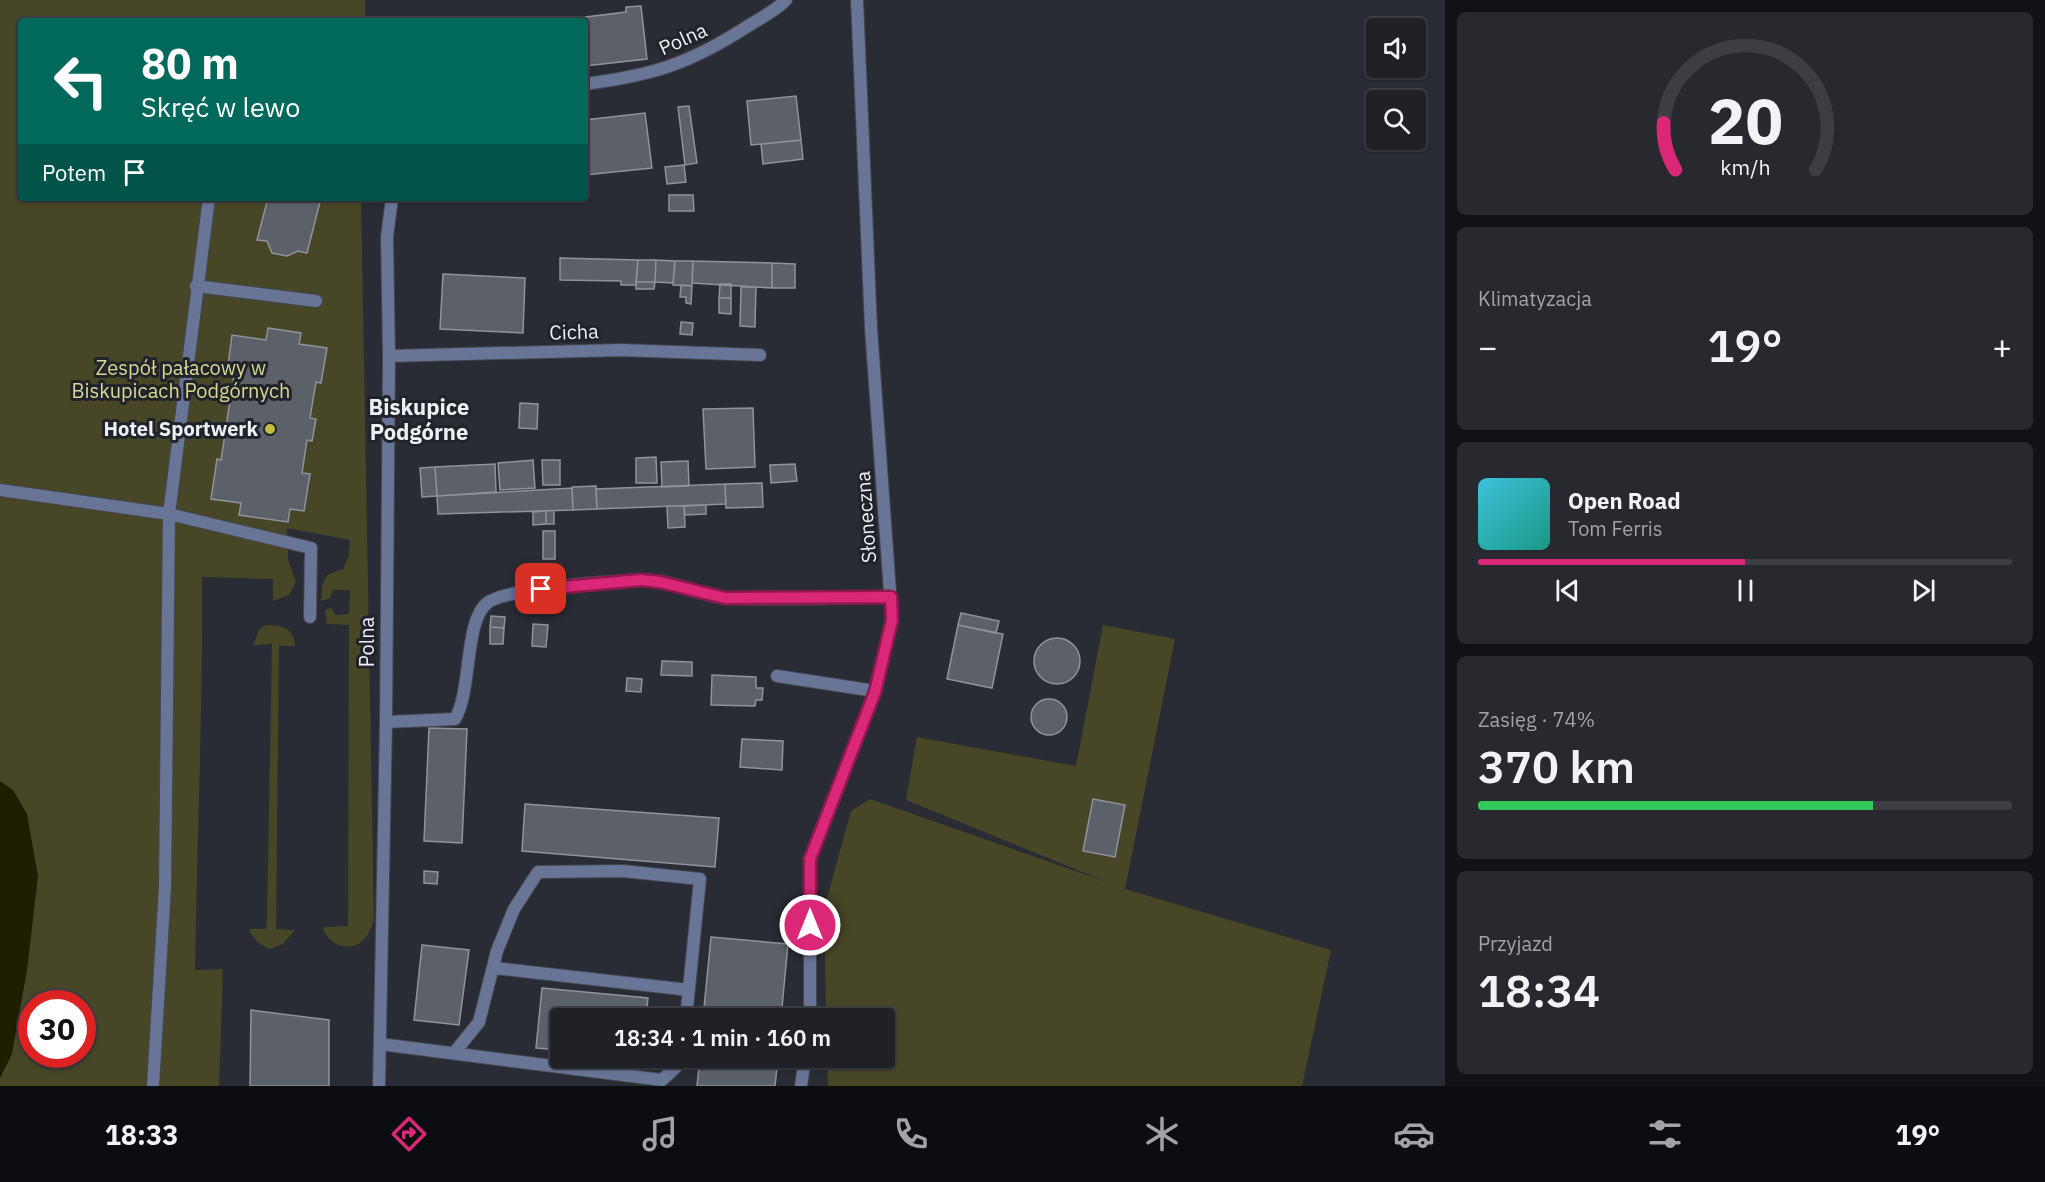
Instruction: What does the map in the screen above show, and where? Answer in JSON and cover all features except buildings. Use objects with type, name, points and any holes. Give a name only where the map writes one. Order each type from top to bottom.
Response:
[{"type":"street","name":"Polna","points":[[588,84],[651,74],[676,66],[727,40],[786,0]]},
{"type":"street","name":"Słoneczna","points":[[810,1008],[810,859],[875,692],[892,620],[871,328],[857,0]]},
{"type":"street","points":[[153,1086],[165,887],[169,514],[196,285],[209,201]]},
{"type":"street","name":"Polna","points":[[379,1086],[386,722],[389,356],[387,237],[392,201]]},
{"type":"street","points":[[196,285],[316,301]]},
{"type":"street","name":"Cicha","points":[[389,356],[621,350],[760,355]]},
{"type":"street","points":[[0,490],[169,514],[312,548],[310,617]]},
{"type":"street","points":[[386,722],[455,719],[462,707],[471,645],[480,612],[487,603],[495,598],[541,589],[641,580],[660,582],[725,598],[891,597]]},
{"type":"street","points":[[777,676],[875,692]]},
{"type":"street","points":[[454,1053],[479,1022],[497,951],[514,909],[537,872],[623,871],[700,879],[687,1008]]},
{"type":"street","points":[[494,968],[689,990]]},
{"type":"street","points":[[380,1044],[550,1065]]},
{"type":"street","points":[[570,1068],[662,1080],[674,1068]]},
{"type":"street","points":[[801,1086],[804,1068]]},
{"type":"green space","name":"Zespół pałacowy w Biskupicach Podgórnych","points":[[0,0],[365,0],[365,18],[18,18],[18,201],[361,201],[374,920],[361,942],[347,947],[331,941],[323,927],[348,926],[349,625],[327,624],[325,610],[331,608],[336,615],[349,614],[350,590],[333,590],[330,598],[321,601],[322,586],[327,575],[343,569],[349,555],[350,540],[287,528],[288,560],[296,582],[289,595],[273,601],[273,579],[202,577],[195,970],[223,969],[219,1086],[0,1086]]},
{"type":"green space","points":[[266,625],[290,631],[295,646],[279,646],[276,929],[295,930],[283,944],[269,949],[257,942],[250,932],[250,929],[266,929],[267,920],[272,644],[253,645],[259,630]]},
{"type":"green space","points":[[1103,625],[1175,639],[1125,889],[1331,950],[1302,1086],[828,1086],[827,1068],[895,1068],[895,1008],[826,1008],[824,909],[851,811],[870,799],[1107,882],[906,800],[917,737],[1076,766]]},
{"type":"shaded area","points":[[0,781],[13,790],[27,814],[38,876],[27,970],[23,990],[18,990],[18,1020],[12,1054],[0,1078]]},
{"type":"place","name":"Hotel Sportwerk","points":[[270,429]]},
{"type":"district","name":"Biskupice Podgórne","points":[[419,420]]},
{"type":"route","points":[[541,589],[641,580],[660,582],[725,598],[891,597],[892,620],[875,692],[810,859],[810,925]]}]
